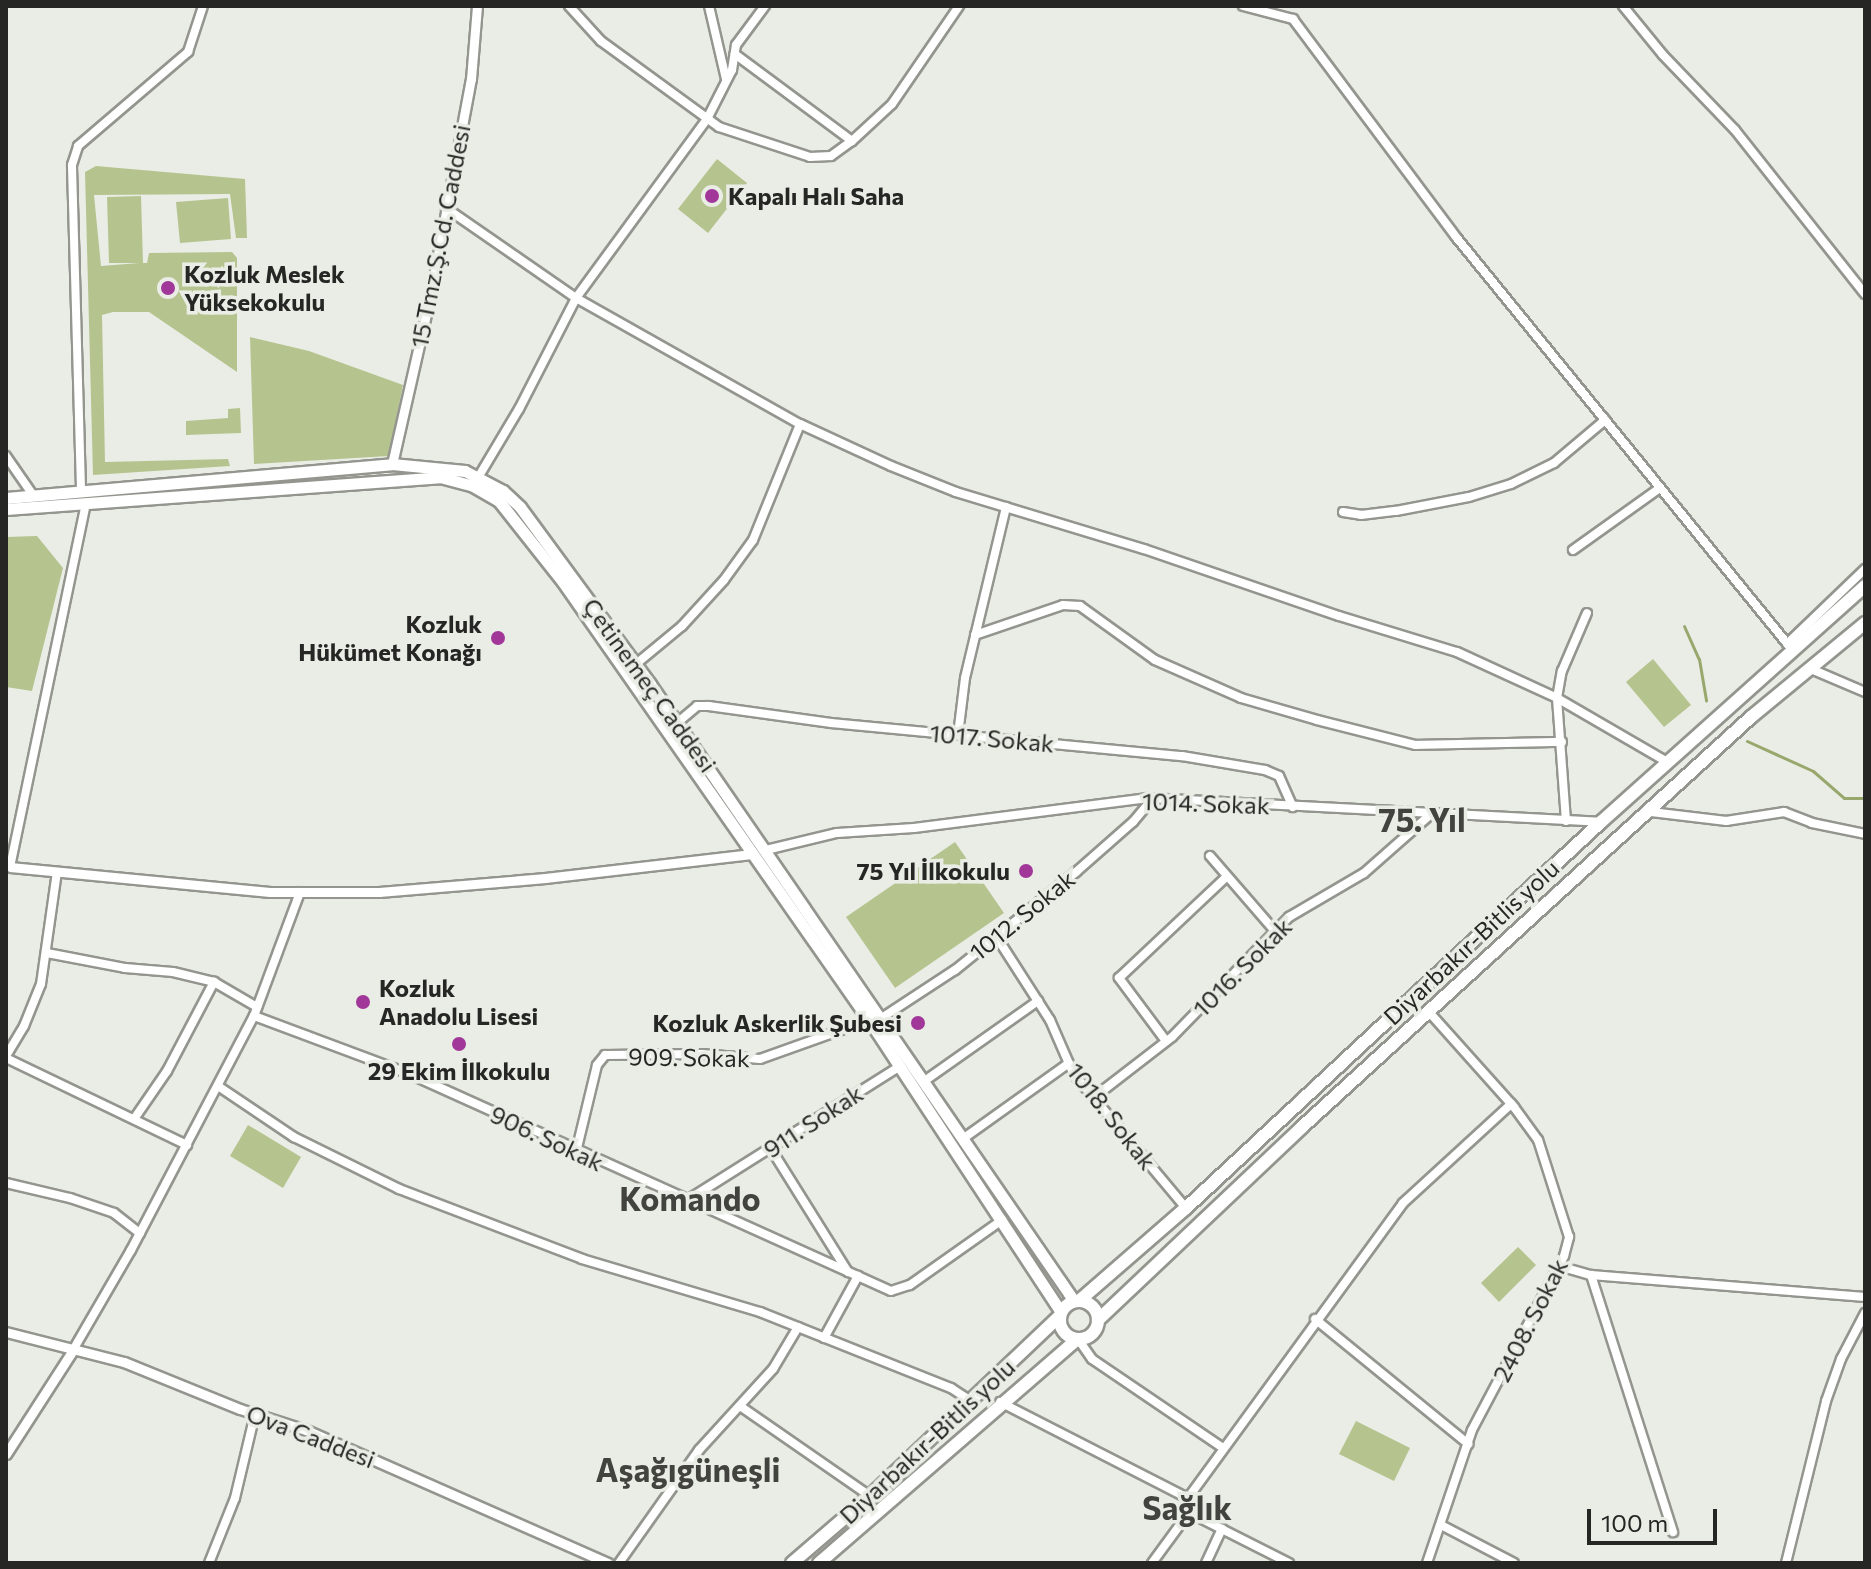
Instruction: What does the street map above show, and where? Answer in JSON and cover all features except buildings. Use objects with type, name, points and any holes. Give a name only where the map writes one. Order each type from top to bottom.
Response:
[{"type":"highway","name":"Diyarbakır-Bitlis yolu","points":[[1077,1301],[1186,1208],[1601,822],[1669,764],[1790,648],[1865,586]]},
{"type":"highway","name":"Diyarbakır-Bitlis yolu","points":[[1098,1320],[1302,1127],[1651,812],[1751,717],[1865,623]]},
{"type":"highway","points":[[1077,1301],[1094,1308],[1098,1320],[1093,1332],[1078,1339],[1064,1332],[1061,1314],[1077,1301]]},
{"type":"highway","name":"Diyarbakır-Bitlis yolu","points":[[792,1563],[870,1496],[1061,1314]]},
{"type":"highway","name":"Diyarbakır-Bitlis yolu","points":[[819,1563],[1000,1402],[1078,1339]]},
{"type":"main road","name":"Çetinemeç Caddesi","points":[[6,498],[392,464],[450,468],[479,476],[520,507],[636,664],[766,850],[900,1066],[1061,1314]]},
{"type":"main road","name":"Çetinemeç Caddesi","points":[[6,509],[429,477],[454,479],[487,492],[510,514],[563,582],[752,854],[964,1138],[1077,1301]]},
{"type":"street","points":[[81,489],[72,165],[78,146],[188,52],[203,6]]},
{"type":"street","name":"15 Tmz.Ş.Cd. Caddesi","points":[[392,464],[471,79],[477,6]]},
{"type":"street","points":[[569,6],[601,41],[707,119],[732,133],[810,157],[831,156],[892,104],[959,6]]},
{"type":"street","points":[[709,6],[727,80]]},
{"type":"street","points":[[479,476],[519,409],[576,298],[707,119],[727,80],[736,45],[765,6]]},
{"type":"street","points":[[1243,6],[1293,19],[1456,237],[1790,648],[1865,569]]},
{"type":"street","points":[[1623,6],[1663,55],[1735,130],[1865,294]]},
{"type":"street","points":[[735,54],[852,141]]},
{"type":"street","points":[[446,208],[576,298],[800,424],[891,466],[1006,507],[1457,652],[1557,698],[1669,764]]},
{"type":"street","points":[[1343,512],[1361,515],[1396,511],[1469,497],[1511,484],[1554,463],[1605,420]]},
{"type":"street","points":[[636,664],[682,626],[724,580],[753,540],[800,424]]},
{"type":"street","points":[[6,456],[33,495]]},
{"type":"street","points":[[1573,550],[1660,488]]},
{"type":"street","points":[[86,503],[8,866],[300,892],[379,892],[515,881],[752,854]]},
{"type":"street","points":[[958,735],[975,635],[1006,507]]},
{"type":"street","points":[[975,635],[1063,605],[1080,606],[1155,660],[1241,698],[1317,720],[1416,745],[1562,742]]},
{"type":"street","points":[[1566,821],[1557,698],[1562,671],[1587,613]]},
{"type":"street","points":[[1811,669],[1865,692]]},
{"type":"street","name":"1017. Sokak","points":[[677,723],[697,706],[709,706],[831,723],[1182,756],[1265,770],[1279,776],[1293,807]]},
{"type":"street","name":"1014. Sokak","points":[[766,850],[837,833],[914,828],[1153,798],[1601,822]]},
{"type":"street","name":"1012. Sokak","points":[[874,1020],[955,970],[1133,822],[1153,798]]},
{"type":"street","points":[[1651,812],[1726,821],[1784,812],[1812,823],[1865,834]]},
{"type":"street","name":"1016. Sokak","points":[[1093,1098],[1166,1041],[1289,917],[1364,873],[1432,813]]},
{"type":"street","points":[[1210,856],[1225,878],[1275,931]]},
{"type":"street","points":[[57,872],[41,984],[24,1026],[6,1057],[187,1145]]},
{"type":"street","points":[[1166,1041],[1119,978],[1225,878]]},
{"type":"street","points":[[6,1454],[73,1350],[140,1233],[218,1086],[256,1012],[300,892]]},
{"type":"street","name":"1018. Sokak","points":[[996,936],[1038,1001],[1069,1063],[1093,1098],[1186,1208]]},
{"type":"street","name":"906. Sokak","points":[[47,953],[125,968],[173,972],[214,982],[256,1012],[412,1075],[576,1152],[891,1291],[910,1285],[1002,1220]]},
{"type":"street","points":[[134,1119],[167,1071],[214,982]]},
{"type":"street","points":[[923,1082],[1038,1001]]},
{"type":"street","name":"2408. Sokak","points":[[1427,1563],[1468,1444],[1559,1266],[1569,1237],[1538,1140],[1511,1104],[1430,1013]]},
{"type":"street","name":"909. Sokak","points":[[576,1152],[597,1065],[605,1055],[702,1054],[760,1059],[874,1020]]},
{"type":"street","points":[[964,1138],[1069,1063]]},
{"type":"street","name":"911. Sokak","points":[[686,1201],[900,1066]]},
{"type":"street","points":[[218,1086],[294,1137],[427,1201],[582,1259],[760,1312],[951,1388],[971,1401]]},
{"type":"street","points":[[1188,1498],[1315,1319],[1403,1203],[1511,1104]]},
{"type":"street","points":[[771,1149],[853,1274],[824,1338]]},
{"type":"street","points":[[6,1183],[70,1198],[114,1213],[140,1233]]},
{"type":"street","points":[[1559,1266],[1591,1275],[1865,1297]]},
{"type":"street","points":[[1591,1275],[1673,1532]]},
{"type":"street","points":[[1786,1563],[1826,1401],[1841,1359],[1865,1313]]},
{"type":"street","points":[[1315,1319],[1468,1444]]},
{"type":"street","points":[[619,1563],[699,1450],[773,1369],[798,1327]]},
{"type":"street","name":"Ova Caddesi","points":[[6,1332],[124,1362],[255,1414],[306,1430],[608,1563]]},
{"type":"street","points":[[1078,1339],[1092,1359],[1223,1448]]},
{"type":"street","points":[[1000,1402],[1188,1498],[1198,1517],[1289,1563]]},
{"type":"street","points":[[740,1406],[870,1496]]},
{"type":"street","points":[[209,1563],[235,1498],[255,1414]]},
{"type":"street","points":[[1152,1563],[1193,1507]]},
{"type":"street","points":[[1441,1525],[1514,1563]]},
{"type":"street","points":[[1206,1563],[1222,1529]]},
{"type":"green space","name":"Kapalı Halı Saha","points":[[717,159],[747,183],[708,233],[678,209]]},
{"type":"green space","points":[[96,166],[245,179],[247,238],[236,238],[230,194],[94,195],[101,266],[139,263],[109,263],[107,197],[141,196],[143,263],[147,263],[149,253],[232,252],[237,258],[237,372],[149,312],[102,315],[105,462],[228,459],[230,466],[93,475],[85,172]]},
{"type":"green space","points":[[228,198],[231,239],[180,243],[176,202]]},
{"type":"green space","points":[[250,337],[309,351],[403,385],[389,456],[254,464]]},
{"type":"green space","points":[[240,408],[241,433],[186,435],[186,421],[228,418],[228,409]]},
{"type":"green space","points":[[37,536],[63,568],[32,691],[6,687],[6,537]]},
{"type":"green space","points":[[1653,659],[1691,705],[1664,727],[1626,682]]},
{"type":"green space","points":[[955,842],[1004,913],[895,988],[846,917]]},
{"type":"green space","points":[[248,1125],[301,1157],[283,1188],[230,1156]]},
{"type":"green space","points":[[1518,1247],[1536,1265],[1499,1302],[1481,1283]]},
{"type":"green space","points":[[1356,1421],[1410,1448],[1394,1481],[1339,1454]]},
{"type":"waterway","points":[[1684,626],[1699,659],[1706,700]]},
{"type":"waterway","points":[[1747,741],[1813,771],[1844,798],[1865,798]]},
{"type":"place","name":"Kapalı Halı Saha","points":[[712,196]]},
{"type":"place","name":"Kozluk Meslek Yüksekokulu","points":[[168,288]]},
{"type":"place","name":"Kozluk Hükümet Konağı","points":[[498,638]]},
{"type":"place","name":"75 Yıl İlkokulu","points":[[1026,871]]},
{"type":"place","name":"Kozluk Anadolu Lisesi","points":[[363,1002]]},
{"type":"place","name":"Kozluk Askerlik Şubesi","points":[[918,1023]]},
{"type":"place","name":"29 Ekim İlkokulu","points":[[459,1044]]},
{"type":"district","name":"75. Yıl","points":[[1422,819]]},
{"type":"district","name":"Komando","points":[[690,1198]]},
{"type":"district","name":"Aşağıgüneşli","points":[[688,1469]]},
{"type":"district","name":"Sağlık","points":[[1187,1507]]}]
